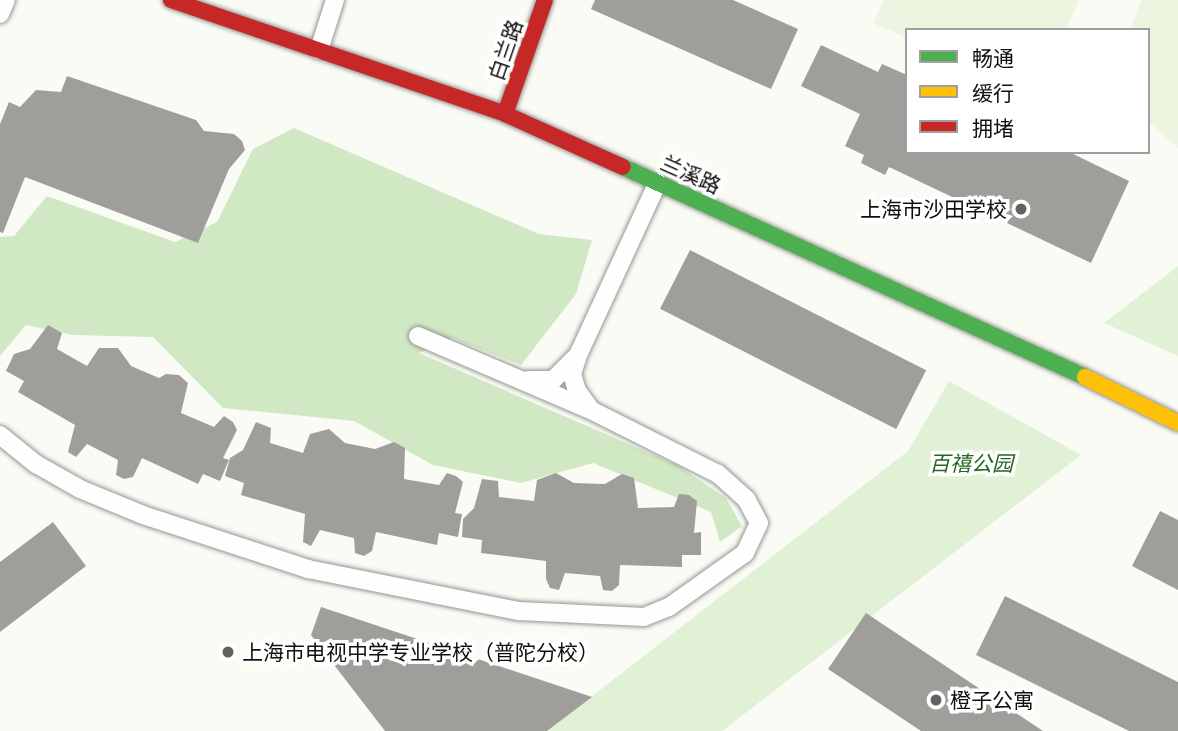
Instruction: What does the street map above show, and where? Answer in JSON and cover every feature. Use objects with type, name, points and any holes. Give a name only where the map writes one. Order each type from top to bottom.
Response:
[{"type":"street","name":"兰溪路","points":[[171,0],[505,114],[1000,335],[1178,423]]},
{"type":"street","name":"白兰路","points":[[505,114],[545,0]]},
{"type":"lane","points":[[0,14],[6,0]]},
{"type":"lane","points":[[319,50],[335,0]]},
{"type":"lane","points":[[591,410],[577,391],[572,374],[579,353],[658,182]]},
{"type":"lane","points":[[0,435],[36,464],[80,489],[143,515],[308,569],[519,611],[644,617],[669,607],[745,553],[759,523],[746,499],[718,474],[591,410],[418,336]]},
{"type":"lane","points":[[519,379],[553,380],[579,353]]},
{"type":"green space","points":[[884,0],[1079,0],[1067,28],[905,28],[905,37],[873,23]]},
{"type":"green space","points":[[1141,0],[1178,0],[1178,148],[1150,123],[1150,28],[1131,28]]},
{"type":"green space","points":[[294,128],[539,234],[592,240],[576,294],[521,365],[452,338],[419,353],[677,465],[726,498],[742,526],[720,542],[711,512],[593,463],[521,483],[433,465],[354,421],[223,408],[153,337],[73,335],[26,325],[0,356],[0,237],[14,236],[47,196],[175,242],[217,222],[253,149]]},
{"type":"green space","points":[[1178,266],[1178,356],[1104,323]]},
{"type":"green space","name":"百禧公园","points":[[949,381],[1081,455],[722,731],[547,731],[908,451]]},
{"type":"building","points":[[595,0],[733,0],[798,29],[771,89],[591,9]]},
{"type":"building","points":[[821,45],[878,72],[882,64],[905,74],[905,154],[1073,154],[1129,181],[1091,263],[889,167],[885,175],[861,163],[864,155],[845,146],[860,114],[801,86]]},
{"type":"building","points":[[67,76],[196,120],[204,131],[234,134],[242,141],[245,150],[229,169],[198,243],[25,177],[3,233],[0,232],[0,124],[9,102],[20,107],[36,90],[61,92]]},
{"type":"building","points":[[690,250],[926,370],[896,429],[660,309]]},
{"type":"building","points":[[48,325],[62,333],[57,349],[87,366],[99,348],[118,348],[131,366],[159,378],[166,374],[179,375],[188,383],[181,413],[214,427],[224,416],[233,422],[237,430],[223,458],[229,460],[220,481],[203,474],[198,484],[142,458],[133,477],[124,479],[116,475],[118,460],[87,444],[76,457],[68,452],[75,425],[18,392],[24,381],[6,371],[14,354],[30,349]]},
{"type":"building","points":[[256,422],[271,428],[270,443],[303,453],[310,434],[329,429],[345,443],[375,449],[394,442],[405,448],[404,479],[439,485],[447,473],[456,476],[463,482],[455,513],[462,514],[458,537],[439,533],[437,545],[376,532],[372,551],[364,556],[355,553],[354,538],[320,530],[311,546],[303,542],[305,514],[241,495],[244,483],[225,476],[230,458],[243,450]]},
{"type":"building","points":[[556,473],[574,483],[605,484],[622,474],[634,478],[638,508],[674,507],[679,494],[689,495],[697,501],[694,533],[701,532],[701,555],[682,555],[682,567],[620,565],[619,585],[612,591],[603,590],[600,576],[565,573],[559,590],[550,588],[546,579],[546,561],[481,553],[482,540],[462,537],[463,519],[474,508],[482,479],[498,481],[499,497],[534,501],[537,480]]},
{"type":"building","points":[[1160,511],[1178,520],[1178,590],[1132,566]]},
{"type":"building","points":[[53,522],[86,566],[0,632],[0,562]]},
{"type":"building","points":[[1005,596],[1178,682],[1178,731],[1129,731],[976,655]]},
{"type":"building","points":[[321,607],[592,697],[547,731],[385,731],[311,635]]},
{"type":"building","name":"橙子公寓","points":[[866,613],[1043,731],[921,731],[828,669]]},
{"type":"traffic: fast","points":[[623,167],[1085,377]]},
{"type":"traffic: slow","points":[[1085,377],[1178,423]]},
{"type":"traffic: jam","points":[[171,0],[505,114],[623,167]]},
{"type":"traffic: jam","points":[[505,114],[545,0]]},
{"type":"place","name":"上海市沙田学校","points":[[1021,209]]},
{"type":"place","name":"上海市电视中学专业学校（普陀分校）","points":[[228,652]]},
{"type":"place","name":"橙子公寓","points":[[936,700]]}]
